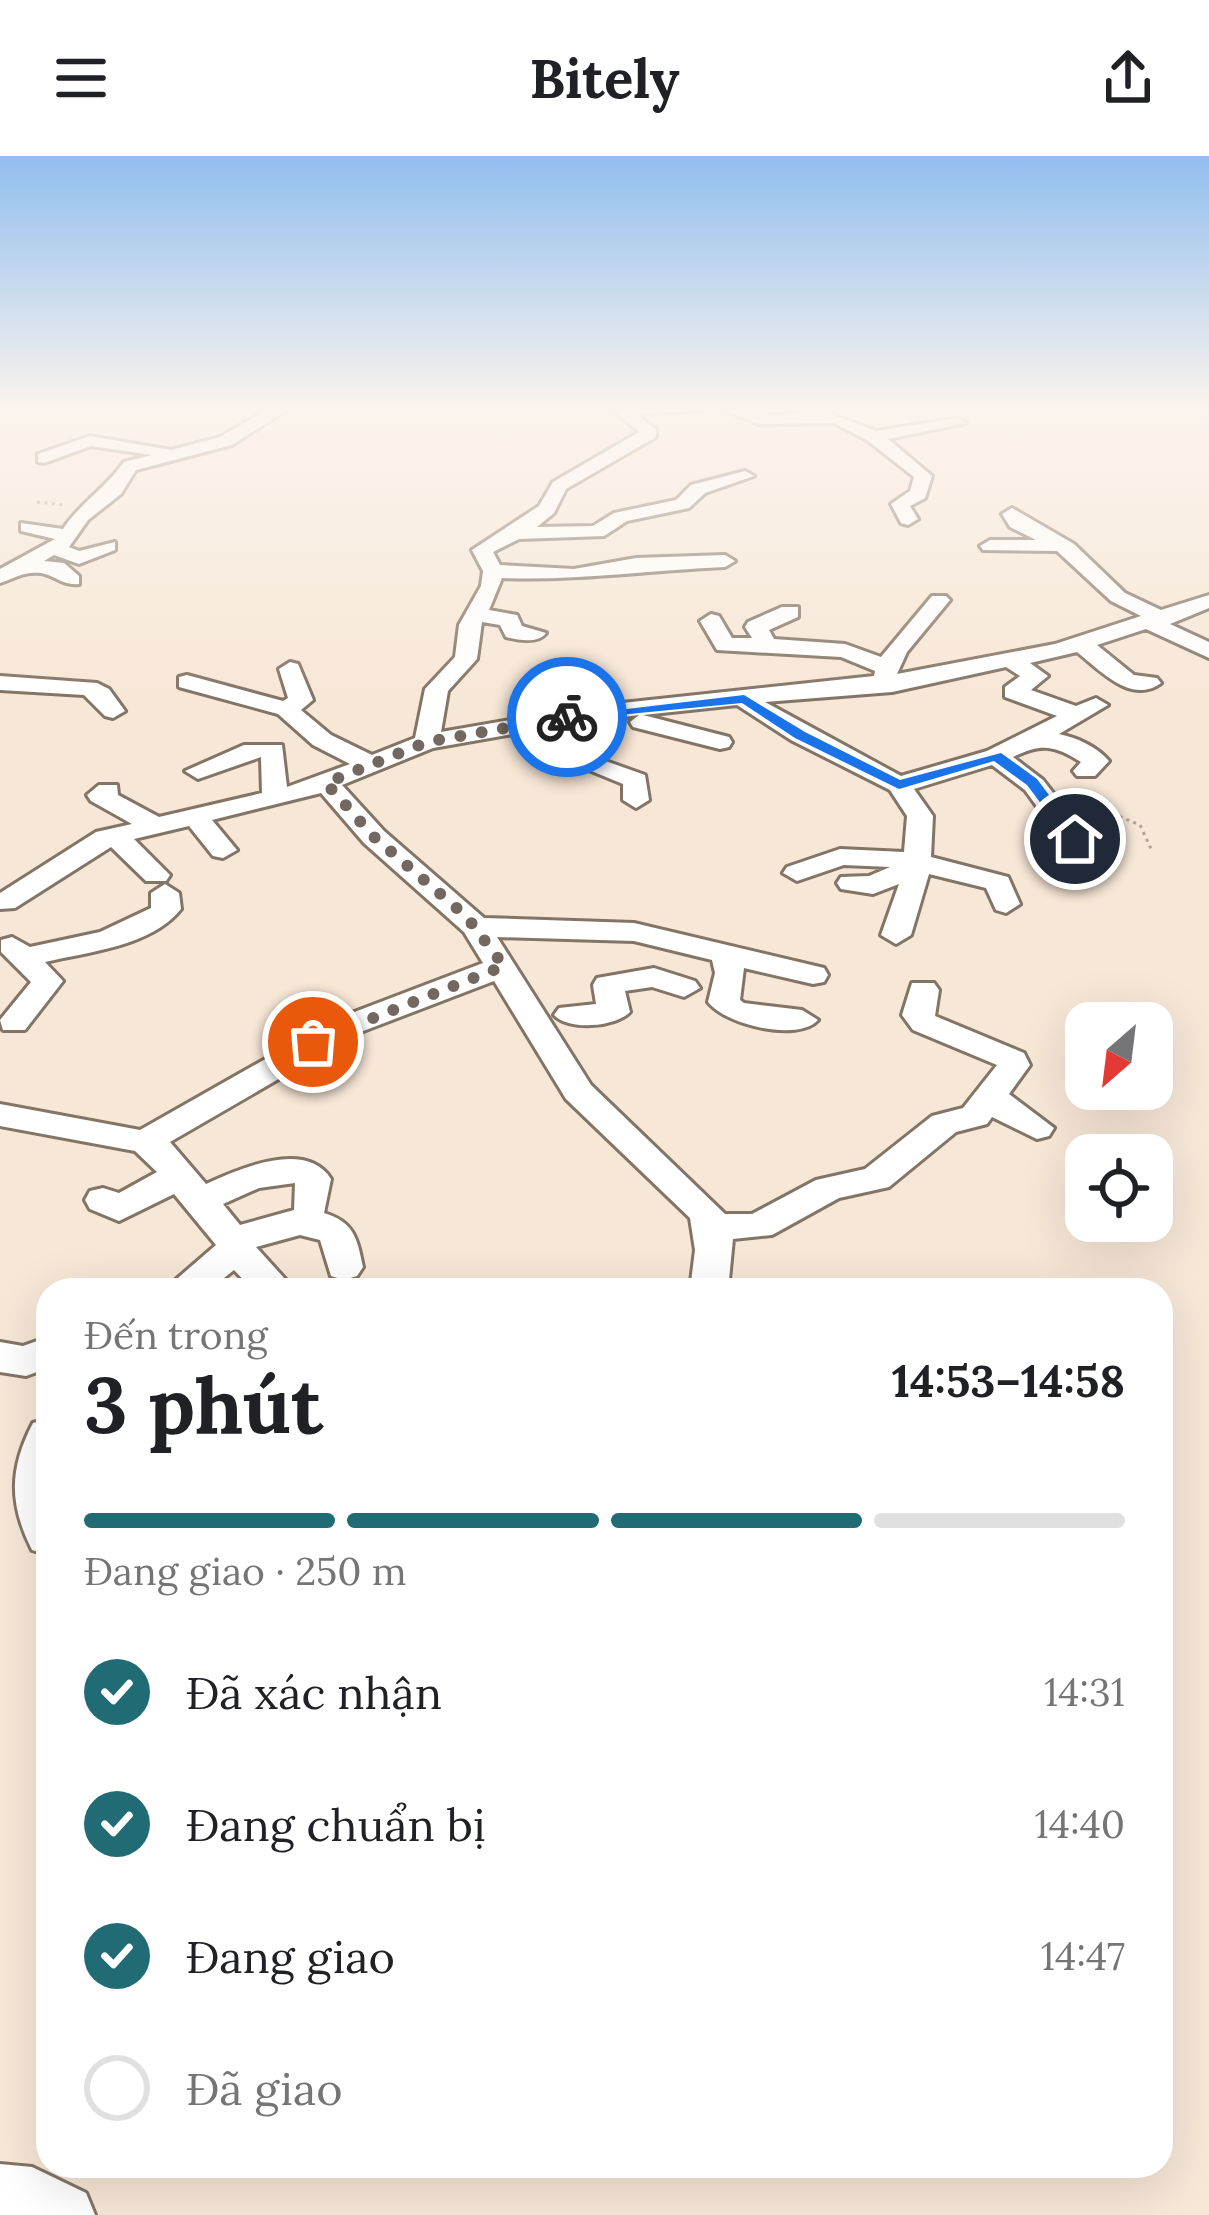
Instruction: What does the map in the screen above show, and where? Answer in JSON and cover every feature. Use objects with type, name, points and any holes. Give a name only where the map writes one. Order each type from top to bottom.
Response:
[{"type":"street","points":[[9,572],[62,542],[98,503]]},
{"type":"street","points":[[447,768],[426,760],[419,744],[437,689],[466,659],[476,615],[491,586],[493,572],[482,550],[517,533],[547,509],[547,503]]},
{"type":"street","points":[[517,533],[597,532],[621,517],[683,503]]},
{"type":"street","points":[[902,503],[908,519]]},
{"type":"street","points":[[1012,514],[1017,523],[1069,540],[1111,591],[1159,627],[1209,651]]},
{"type":"street","points":[[28,527],[62,542],[79,558],[108,547]]},
{"type":"street","points":[[990,546],[1069,540]]},
{"type":"street","points":[[493,572],[574,575],[636,564],[716,562],[719,582],[693,585]]},
{"type":"street","points":[[9,572],[57,567],[59,574],[72,580]]},
{"type":"street","points":[[885,675],[939,600]]},
{"type":"street","points":[[7,948],[18,922],[15,910],[3,901],[86,847],[113,836],[197,819],[326,783],[419,744],[592,715],[744,699],[1009,660],[1088,637],[1159,627],[1209,601]]},
{"type":"street","points":[[767,645],[757,628],[790,612]]},
{"type":"street","points":[[476,615],[509,620],[514,632],[536,633]]},
{"type":"street","points":[[711,621],[725,645],[845,651],[885,675],[940,692]]},
{"type":"street","points":[[1088,637],[1128,680],[1149,683]]},
{"type":"street","points":[[899,785],[996,756],[1087,710],[1013,692],[1036,676],[1009,660]]},
{"type":"street","points":[[286,710],[301,700],[290,669]]},
{"type":"street","points":[[0,682],[72,686],[107,703],[80,711]]},
{"type":"street","points":[[187,682],[286,710],[322,740],[371,764]]},
{"type":"street","points":[[744,699],[800,735],[899,785],[922,826],[917,864],[896,935]]},
{"type":"street","points":[[592,715],[672,726],[720,742]]},
{"type":"street","points":[[592,715],[568,756],[636,779],[636,800]]},
{"type":"street","points":[[1035,736],[1078,747],[1096,761],[1087,771]]},
{"type":"street","points":[[198,771],[253,751],[274,750],[275,798]]},
{"type":"street","points":[[996,756],[1034,785],[1075,839]]},
{"type":"street","points":[[326,783],[374,837],[476,927],[578,1092],[706,1212],[714,1227],[710,1278]]},
{"type":"street","points":[[108,790],[100,795],[156,826]]},
{"type":"street","points":[[197,819],[223,850]]},
{"type":"street","points":[[7,948],[109,939],[166,909],[160,884],[113,836]]},
{"type":"street","points":[[797,873],[850,854],[998,883],[1006,904]]},
{"type":"street","points":[[851,883],[873,886],[917,864]]},
{"type":"street","points":[[476,927],[643,934],[813,975]]},
{"type":"street","points":[[570,1015],[614,1012],[608,985],[669,983],[643,934]]},
{"type":"street","points":[[7,948],[48,981],[14,1023]]},
{"type":"street","points":[[726,953],[730,973],[724,1002],[732,1011],[765,1021],[782,1016],[802,1020]]},
{"type":"street","points":[[145,1142],[347,1026],[504,966]]},
{"type":"street","points":[[714,1227],[759,1226],[829,1188],[875,1179],[944,1124],[975,1116],[1014,1065],[1012,1060],[924,1023],[917,1015],[923,990]]},
{"type":"street","points":[[991,1092],[998,1106],[1037,1128]]},
{"type":"street","points":[[0,1115],[145,1142],[265,1278]]},
{"type":"street","points":[[104,1200],[119,1209],[190,1188],[301,1171],[314,1179],[310,1206]]},
{"type":"street","points":[[197,1278],[234,1245],[298,1222],[316,1222],[337,1234],[344,1267]]},
{"type":"street","points":[[0,1357],[26,1361],[36,1357]]},
{"type":"street","points":[[36,1470],[36,1516]]},
{"type":"street","points":[[0,2195],[32,2198],[64,2215]]},
{"type":"path","points":[[1034,785],[1129,818],[1140,825],[1152,851]]},
{"type":"way so far","points":[[313,1042],[504,966],[466,916],[374,837],[326,783],[427,742],[567,717]]},
{"type":"route","points":[[567,717],[744,699],[800,735],[899,785],[996,756],[1040,790],[1075,839]]}]
